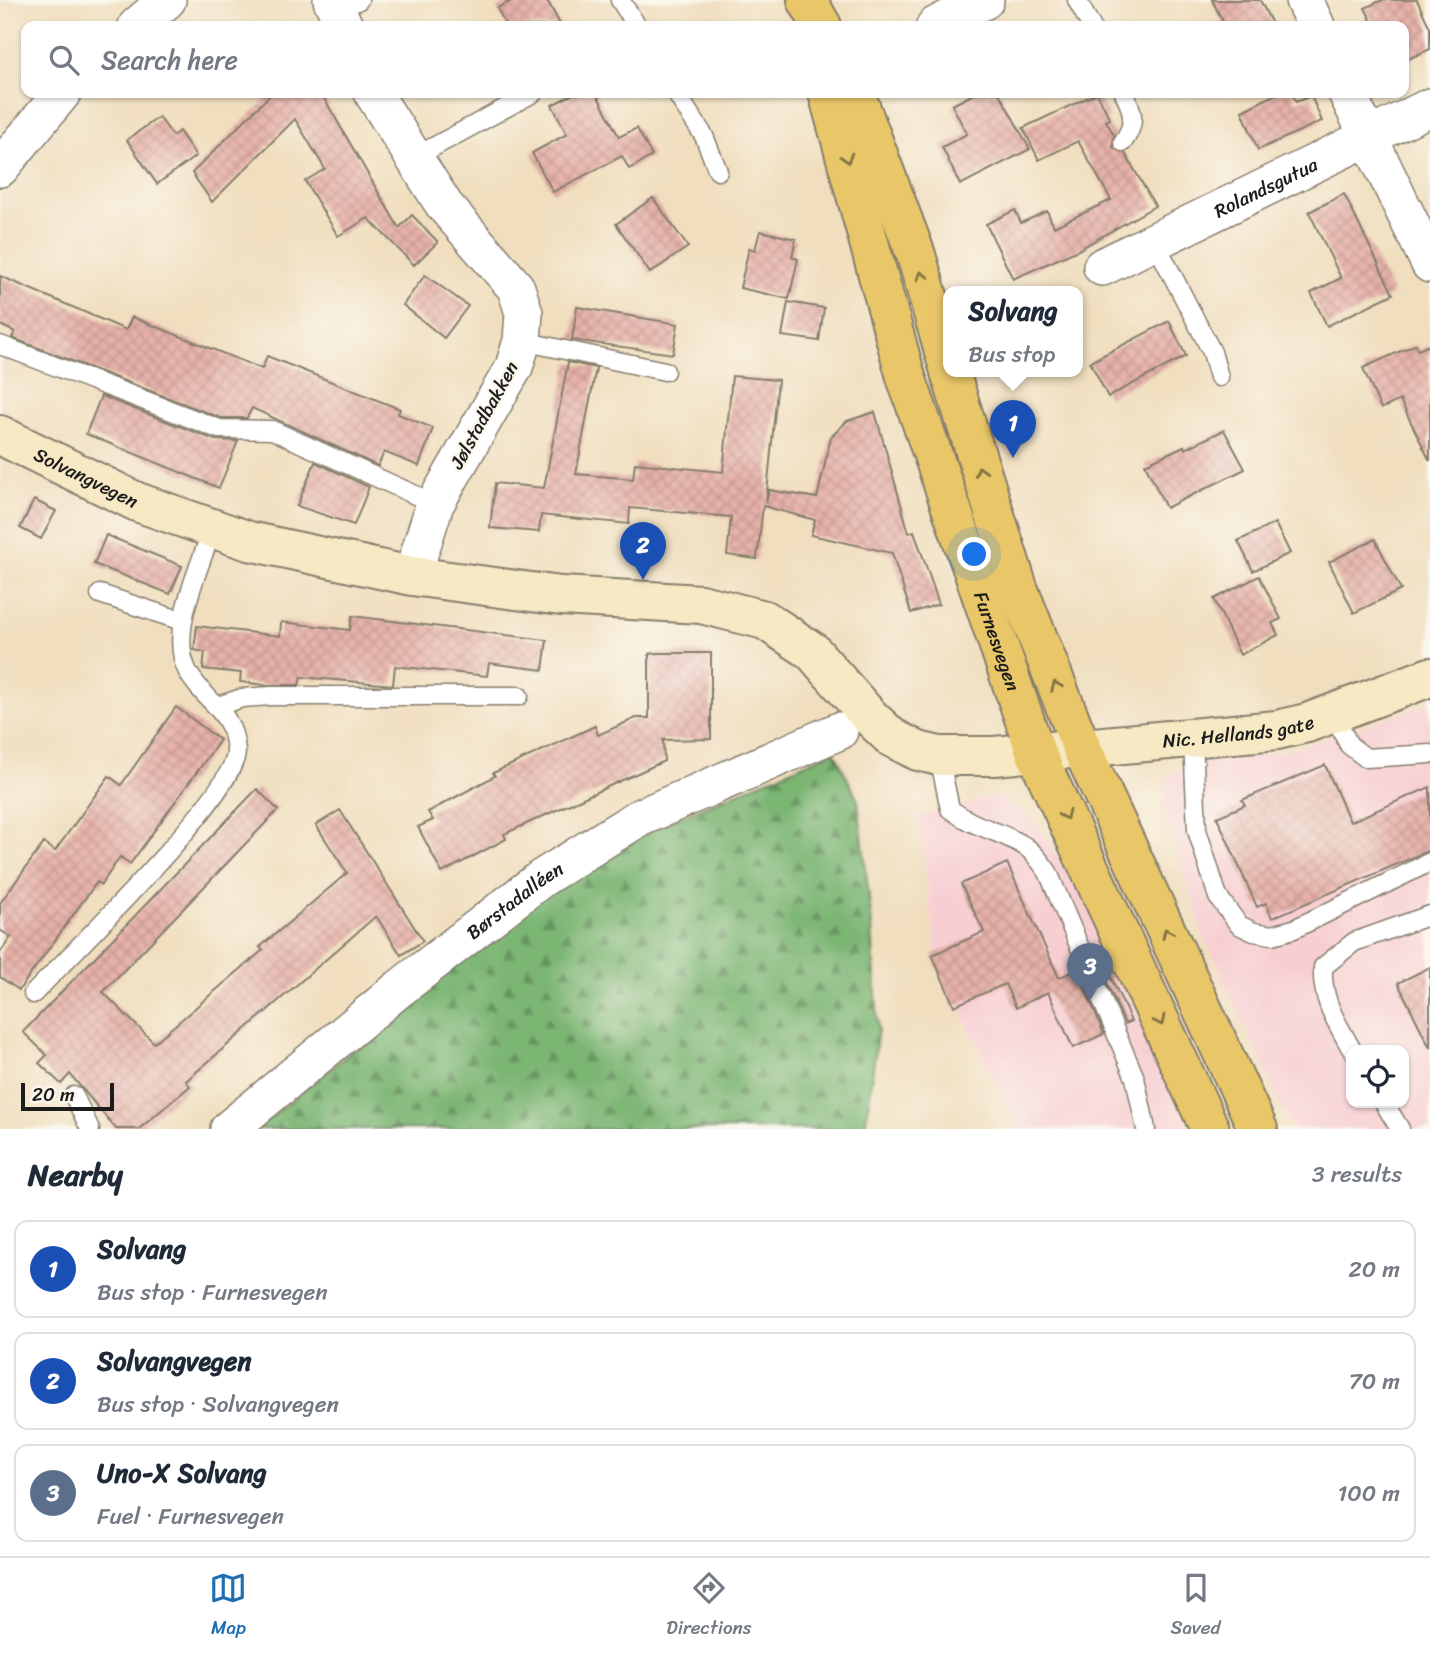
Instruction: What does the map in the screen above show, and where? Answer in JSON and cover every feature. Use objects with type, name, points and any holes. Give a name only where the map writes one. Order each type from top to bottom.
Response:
[{"type":"main road","points":[[806,0],[810,21]]},
{"type":"main road","points":[[806,0],[819,21]]},
{"type":"main road","name":"Furnesvegen","points":[[829,98],[906,377],[1037,753],[1210,1129]]},
{"type":"main road","points":[[857,98],[916,255],[943,348]]},
{"type":"main road","name":"Furnesvegen","points":[[952,377],[1018,588],[1082,749],[1258,1129]]},
{"type":"main road","name":"Solvangvegen","points":[[0,435],[137,502],[212,529],[288,551],[412,576],[561,596],[701,604],[765,620],[813,652],[891,737],[918,751],[939,756],[1037,753]]},
{"type":"main road","name":"Nic. Hellands gate","points":[[1037,753],[1277,730],[1333,713],[1430,677]]},
{"type":"street","points":[[142,21],[167,0]]},
{"type":"street","points":[[945,21],[985,0]]},
{"type":"street","points":[[1304,0],[1314,21]]},
{"type":"street","points":[[0,168],[58,98]]},
{"type":"street","name":"Jølstadbakken","points":[[376,98],[444,205],[516,288],[524,313],[522,341],[513,367],[435,504],[412,576]]},
{"type":"street","points":[[1349,98],[1430,264]]},
{"type":"street","name":"Rolandsgutua","points":[[1102,267],[1430,107]]},
{"type":"street","name":"Børstadalléen","points":[[229,1129],[400,988],[541,878],[637,819],[839,731]]},
{"type":"lane","points":[[620,0],[635,21]]},
{"type":"lane","points":[[1077,0],[1088,21]]},
{"type":"lane","points":[[414,158],[524,98]]},
{"type":"lane","points":[[679,98],[705,136],[718,171]]},
{"type":"lane","points":[[1123,142],[1134,124],[1133,111],[1126,98]]},
{"type":"lane","points":[[1154,240],[1212,352],[1219,377]]},
{"type":"lane","points":[[522,341],[665,371]]},
{"type":"lane","points":[[0,345],[219,429],[272,430],[435,504]]},
{"type":"lane","points":[[33,994],[174,844],[224,784],[236,755],[234,734],[218,706],[188,673],[181,652],[182,621],[212,529]]},
{"type":"lane","points":[[100,594],[182,621]]},
{"type":"lane","points":[[218,706],[242,698],[271,696],[519,695]]},
{"type":"lane","points":[[1333,713],[1349,745],[1366,758],[1430,754]]},
{"type":"lane","points":[[1193,739],[1197,830],[1218,897],[1239,925],[1272,934],[1294,929],[1430,862]]},
{"type":"lane","points":[[939,756],[950,809],[969,824],[1008,836],[1029,848],[1048,872],[1135,1078],[1146,1129]]},
{"type":"lane","points":[[1350,1045],[1331,1014],[1322,985],[1323,967],[1354,943],[1430,915]]},
{"type":"lane","points":[[74,1096],[90,1129]]},
{"type":"lane","points":[[1387,1108],[1400,1129]]},
{"type":"shaded area","points":[[1430,703],[1430,1129],[1292,1129],[1204,936],[1163,808],[1167,774],[1206,760],[1289,751]]},
{"type":"shaded area","points":[[995,796],[1033,818],[1081,892],[1189,1129],[1019,1129],[937,963],[919,816]]},
{"type":"green space","points":[[834,751],[858,800],[872,925],[878,1030],[865,1129],[257,1129],[533,902],[657,827]]},
{"type":"building","points":[[513,0],[547,0],[558,21],[504,21],[497,8]]},
{"type":"building","points":[[1212,0],[1260,0],[1270,21],[1222,21]]},
{"type":"building","points":[[1382,0],[1417,0],[1430,28],[1430,49],[1409,59],[1409,21],[1372,21],[1365,8]]},
{"type":"building","points":[[267,98],[324,98],[399,228],[412,215],[438,242],[414,265],[368,218],[338,236],[305,181],[325,169],[295,119],[212,202],[192,173]]},
{"type":"building","points":[[565,98],[599,98],[619,137],[637,128],[652,156],[629,169],[622,156],[553,192],[532,153],[567,134],[552,105]]},
{"type":"building","points":[[966,98],[1002,98],[1030,149],[960,185],[942,147],[967,134],[952,105]]},
{"type":"building","points":[[1086,98],[1100,98],[1110,119],[1106,121],[1114,135],[1113,147],[1125,153],[1155,206],[1078,250],[1013,279],[986,224],[1015,210],[1021,223],[1047,211],[1054,227],[1111,200],[1078,141],[1039,160],[1023,128]]},
{"type":"building","points":[[1268,98],[1294,98],[1296,102],[1312,98],[1322,121],[1258,150],[1242,111]]},
{"type":"building","points":[[159,117],[173,136],[179,131],[196,156],[157,184],[127,140]]},
{"type":"building","points":[[1344,194],[1393,294],[1327,326],[1311,293],[1341,278],[1309,212]]},
{"type":"building","points":[[653,198],[688,247],[650,273],[616,224]]},
{"type":"building","points":[[760,231],[796,239],[792,257],[798,259],[789,299],[740,288],[749,248],[755,250]]},
{"type":"building","points":[[425,275],[468,306],[444,338],[403,305]]},
{"type":"building","points":[[0,276],[126,330],[132,317],[262,369],[267,356],[400,409],[398,414],[433,428],[419,466],[384,452],[378,466],[252,408],[247,418],[221,418],[12,338],[15,332],[0,325]]},
{"type":"building","points":[[788,302],[824,308],[819,341],[782,336]]},
{"type":"building","points":[[577,307],[678,324],[673,354],[572,340]]},
{"type":"building","points":[[1169,321],[1186,356],[1108,397],[1090,362]]},
{"type":"building","points":[[1416,344],[1418,350],[1430,345],[1430,461],[1400,400],[1381,409],[1363,368]]},
{"type":"building","points":[[568,362],[596,368],[576,474],[633,479],[635,463],[723,472],[732,376],[778,380],[766,503],[769,490],[817,498],[831,437],[847,421],[875,412],[909,533],[914,531],[939,604],[911,613],[892,553],[811,535],[815,520],[763,506],[757,559],[727,555],[731,517],[630,508],[629,524],[541,515],[539,532],[490,528],[495,483],[544,488]]},
{"type":"building","points":[[101,396],[215,440],[238,441],[219,488],[86,434]]},
{"type":"building","points":[[1224,430],[1245,469],[1166,508],[1145,464]]},
{"type":"building","points":[[315,462],[369,487],[354,525],[297,506]]},
{"type":"building","points":[[34,500],[56,511],[41,539],[20,528]]},
{"type":"building","points":[[1275,523],[1290,553],[1253,571],[1238,541]]},
{"type":"building","points":[[106,535],[182,566],[170,594],[94,564]]},
{"type":"building","points":[[1375,539],[1401,590],[1354,613],[1329,562]]},
{"type":"building","points":[[1259,576],[1281,619],[1272,623],[1278,635],[1240,655],[1214,599]]},
{"type":"building","points":[[352,616],[547,640],[543,670],[489,663],[487,676],[395,666],[393,685],[301,677],[299,685],[265,685],[240,682],[241,673],[203,669],[205,652],[194,650],[197,626],[280,636],[281,622],[350,630]]},
{"type":"building","points":[[711,653],[711,739],[663,740],[664,761],[504,834],[506,839],[442,873],[418,827],[433,820],[428,812],[495,776],[493,773],[595,726],[598,735],[636,718],[649,718],[649,654]]},
{"type":"building","points":[[176,707],[220,740],[130,864],[120,857],[101,885],[97,882],[19,990],[0,977],[0,953],[11,937],[0,930],[0,903],[44,843],[55,851],[109,776],[121,785]]},
{"type":"building","points":[[1325,765],[1350,822],[1430,787],[1430,850],[1272,918],[1266,903],[1257,907],[1217,817],[1245,805],[1242,800]]},
{"type":"building","points":[[257,789],[278,810],[103,992],[154,1043],[263,950],[260,947],[347,873],[316,825],[340,810],[423,941],[401,955],[376,916],[186,1081],[190,1086],[139,1129],[116,1129],[70,1074],[61,1084],[39,1063],[47,1055],[23,1032]]},
{"type":"building","points":[[1007,863],[1059,978],[1077,969],[1104,1034],[1073,1048],[1048,992],[1016,1008],[1005,984],[954,1006],[932,955],[984,932],[961,884]]},
{"type":"building","points":[[1102,958],[1131,1021],[1125,1024],[1097,960]]},
{"type":"building","points":[[1430,967],[1430,1048],[1398,983]]},
{"type":"place","name":"Solvang","points":[[1013,458]]},
{"type":"place","name":"Solvangvegen","points":[[643,580]]},
{"type":"place","name":"Uno-X Solvang","points":[[1090,1001]]}]
